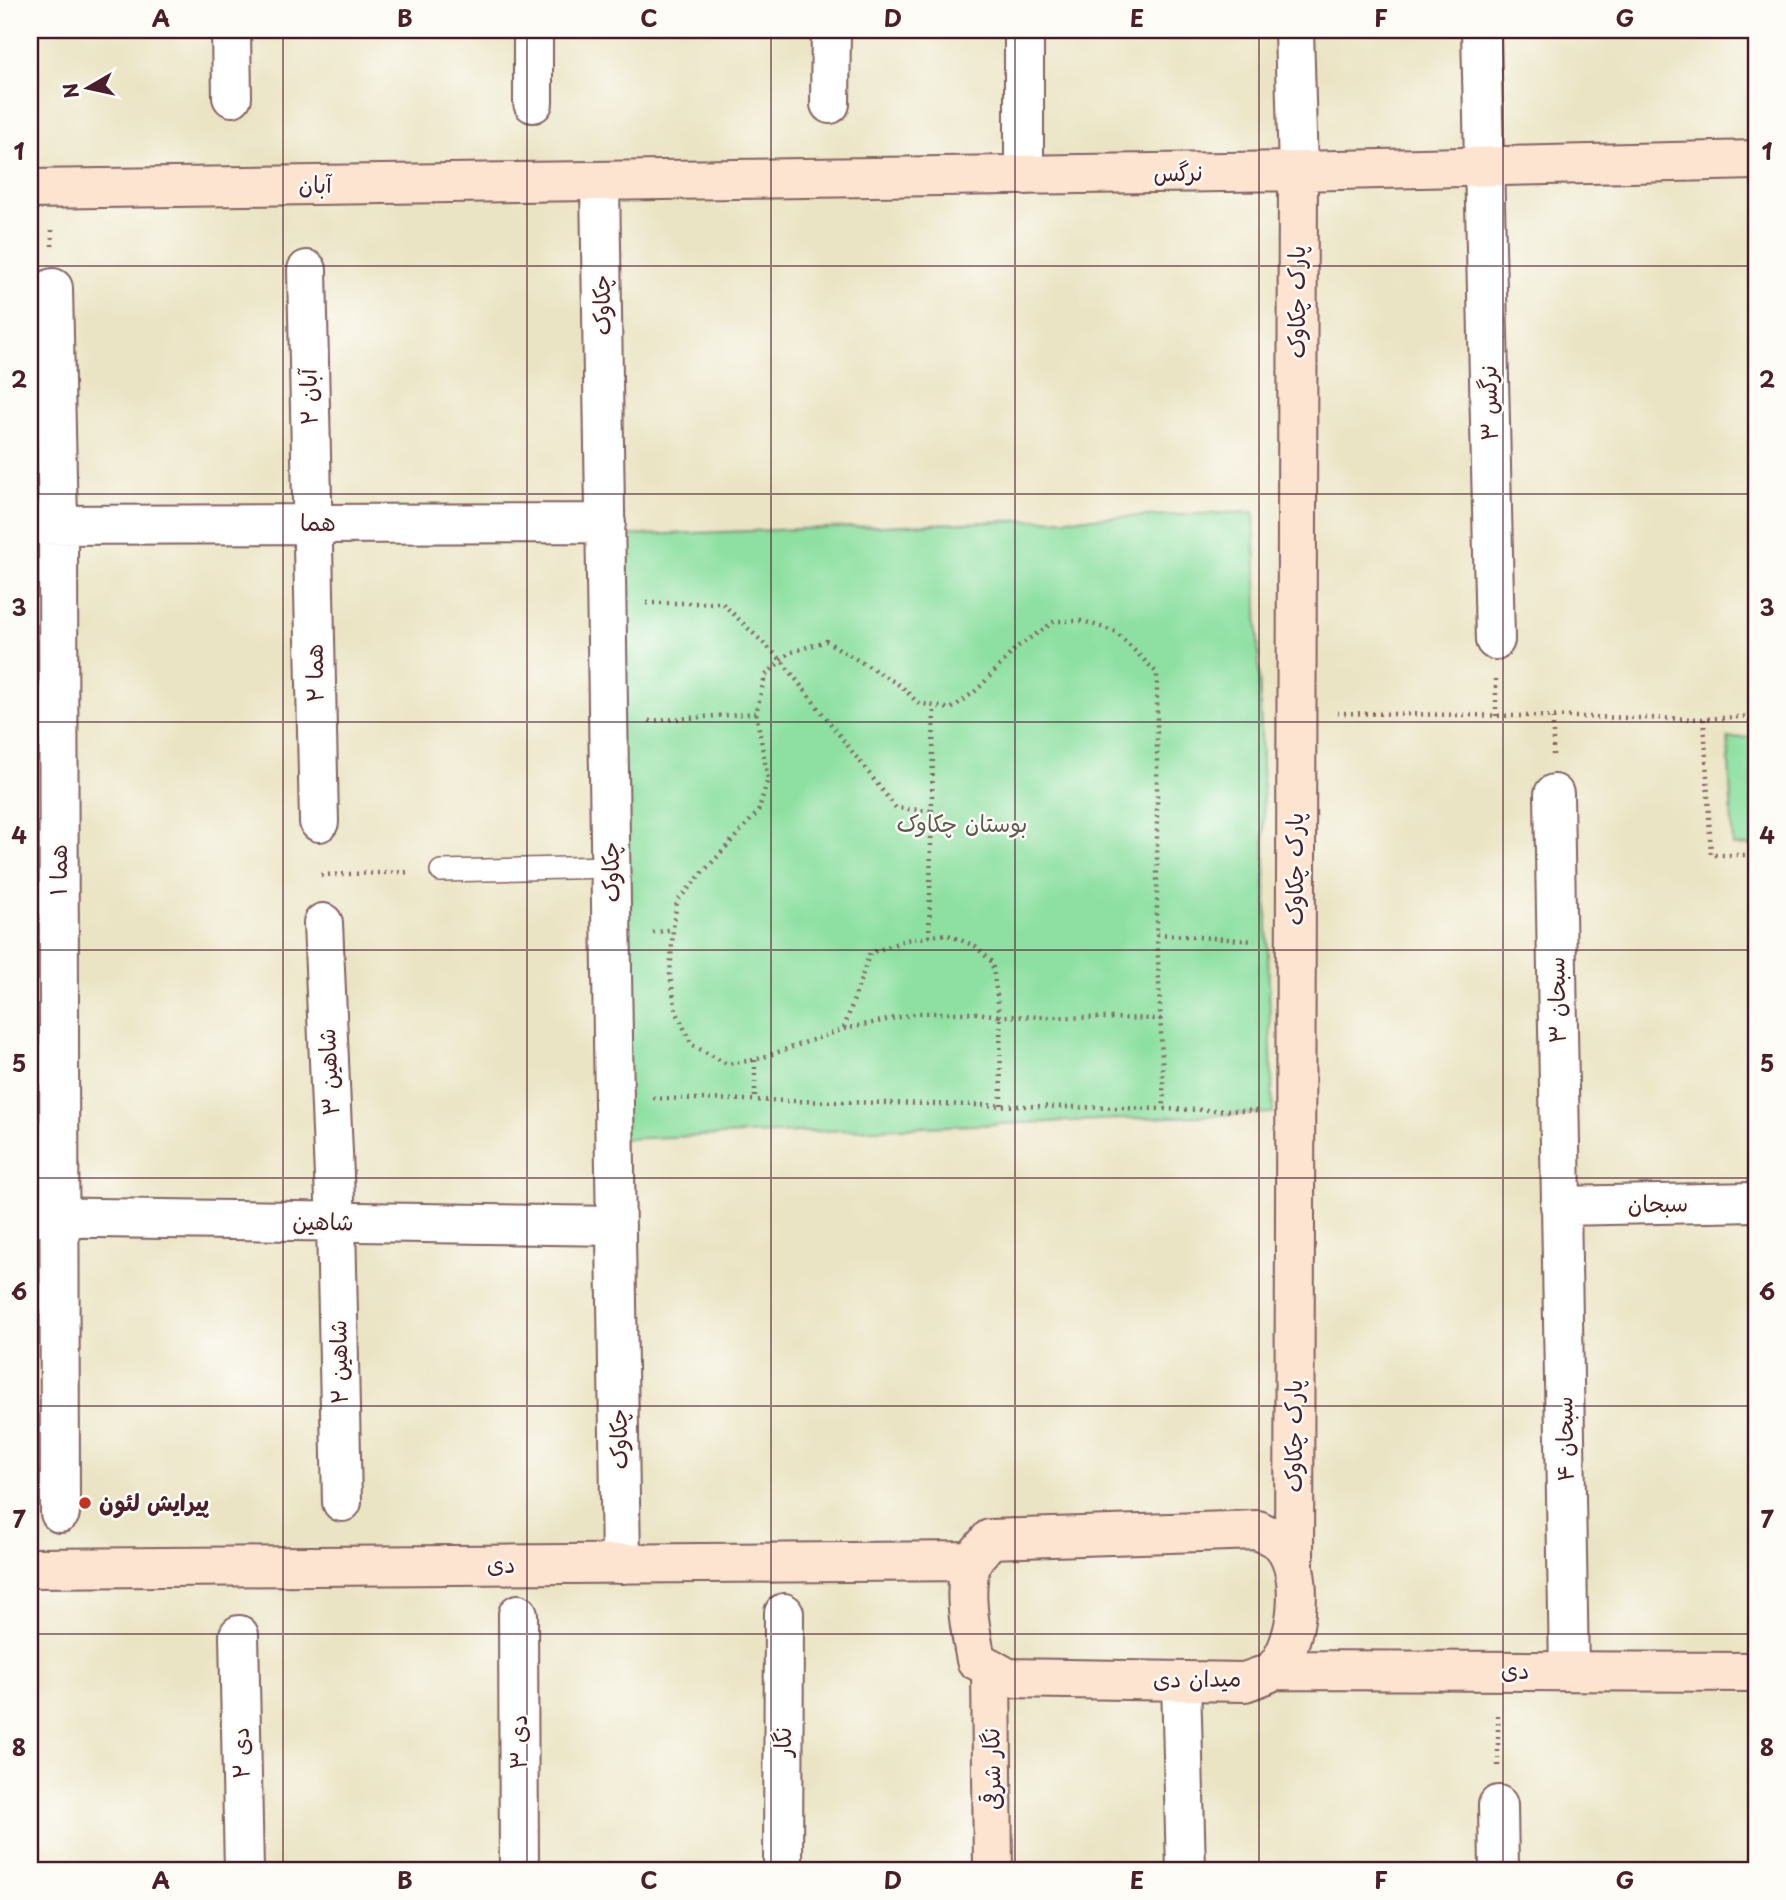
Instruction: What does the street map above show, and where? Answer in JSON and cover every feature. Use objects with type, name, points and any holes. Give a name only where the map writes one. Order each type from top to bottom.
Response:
[{"type":"street","points":[[231,30],[232,97]]},
{"type":"street","points":[[533,30],[533,103]]},
{"type":"street","points":[[830,104],[831,30]]},
{"type":"street","points":[[1024,30],[1024,175]]},
{"type":"street","points":[[1294,30],[1298,171]]},
{"type":"street","name":"نرگس ۳","points":[[1481,30],[1495,640]]},
{"type":"street","name":"نرگس","points":[[600,181],[1298,171],[1756,160]]},
{"type":"street","name":"پارک چکاوک","points":[[1294,1567],[1298,171]]},
{"type":"street","name":"آبان","points":[[41,189],[600,181]]},
{"type":"street","name":"چکاوک","points":[[600,181],[621,1564]]},
{"type":"street","name":"آبان ۲","points":[[307,270],[311,523]]},
{"type":"street","name":"هما ۱","points":[[53,288],[44,524],[45,1217],[60,1513]]},
{"type":"street","name":"هما ۲","points":[[311,523],[319,822]]},
{"type":"street","name":"هما","points":[[44,524],[606,523]]},
{"type":"street","name":"سبحان ۳","points":[[1553,794],[1560,1206]]},
{"type":"street","name":"شاهین ۳","points":[[323,923],[336,1222]]},
{"type":"street","name":"سبحان","points":[[1560,1206],[1756,1202]]},
{"type":"street","name":"سبحان ۴","points":[[1560,1206],[1569,1671]]},
{"type":"street","name":"شاهین","points":[[45,1217],[616,1226]]},
{"type":"street","name":"شاهین ۲","points":[[336,1222],[342,1502]]},
{"type":"street","points":[[991,1668],[976,1660],[967,1595],[973,1561],[990,1539],[1258,1530],[1281,1543],[1294,1567]]},
{"type":"street","name":"دی","points":[[30,1568],[973,1561]]},
{"type":"street","name":"میدان دی","points":[[991,1668],[1008,1678],[1245,1682],[1274,1670],[1291,1643],[1296,1607],[1294,1567]]},
{"type":"street","name":"نگار","points":[[783,1870],[784,1613]]},
{"type":"street","name":"دی ۳","points":[[518,1614],[519,1870]]},
{"type":"street","name":"دی ۲","points":[[239,1635],[244,1870]]},
{"type":"street","name":"نگار شرقی","points":[[991,1668],[993,1870]]},
{"type":"street","name":"دی","points":[[1274,1670],[1756,1672]]},
{"type":"street","points":[[1181,1681],[1186,1870]]},
{"type":"street","points":[[1498,1805],[1499,1870]]},
{"type":"lane","points":[[441,871],[611,867]]},
{"type":"path","points":[[41,189],[53,288]]},
{"type":"path","points":[[607,602],[722,603],[781,660],[896,807],[932,811]]},
{"type":"path","points":[[1161,1019],[919,1013],[844,1029],[755,1060],[727,1063],[692,1045],[676,1012],[670,974],[677,901],[758,812],[768,779],[756,713],[765,676],[789,653],[826,641],[901,686],[918,703],[951,709],[977,690],[1017,647],[1055,621],[1083,621],[1116,632],[1157,673],[1157,934],[1161,1019],[1164,1109]]},
{"type":"path","points":[[929,937],[934,706]]},
{"type":"path","points":[[1295,712],[1704,719],[1756,716]]},
{"type":"path","points":[[608,724],[756,713]]},
{"type":"path","points":[[1704,719],[1711,855],[1756,855]]},
{"type":"path","points":[[319,822],[323,923]]},
{"type":"path","points":[[321,875],[441,871]]},
{"type":"path","points":[[844,1029],[870,953],[906,940],[946,934],[975,946],[992,962],[1000,1016],[1001,1105]]},
{"type":"path","points":[[1157,934],[1295,944]]},
{"type":"path","points":[[755,1060],[755,1100]]},
{"type":"path","points":[[614,1097],[1295,1112]]},
{"type":"path","points":[[1498,1671],[1498,1805]]},
{"type":"green space","name":"بوستان چکاوک","points":[[1254,512],[1273,1113],[622,1139],[613,536]]},
{"type":"green space","points":[[1756,737],[1756,845],[1733,846],[1728,738]]},
{"type":"place","name":"پیرایش لئون","points":[[85,1503]]}]
